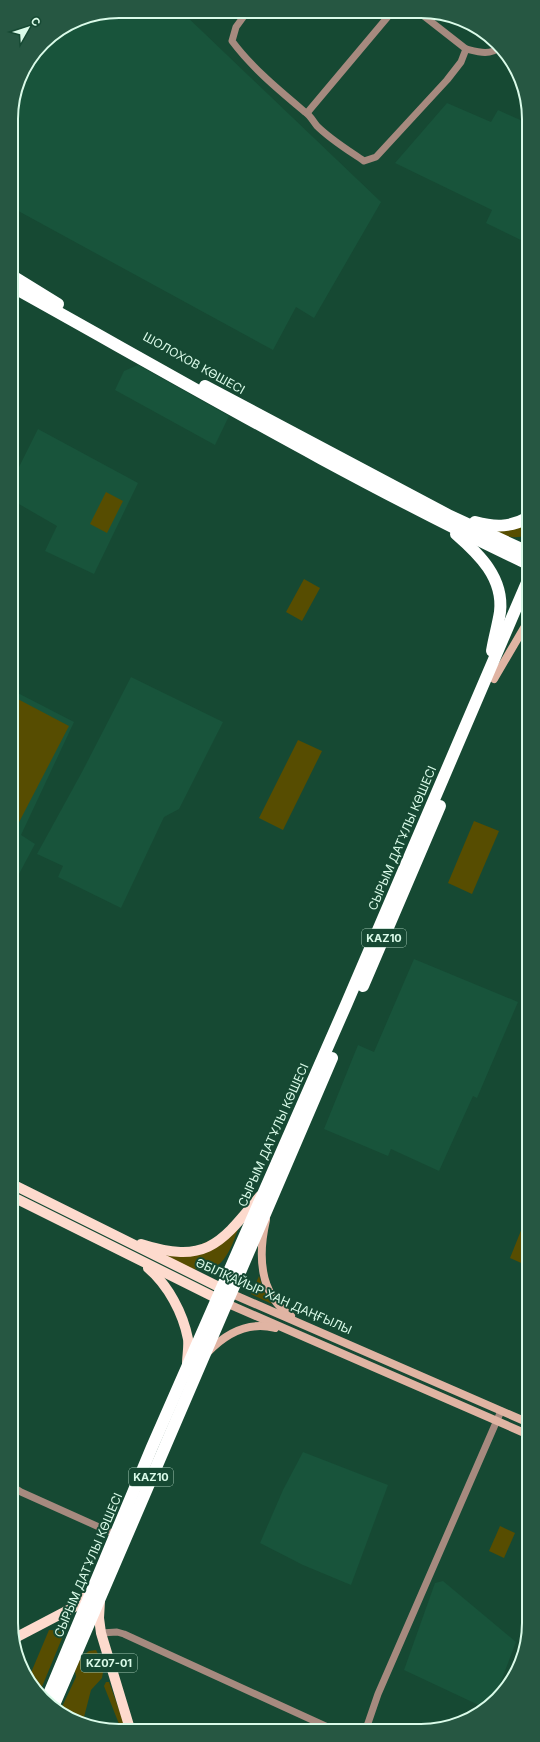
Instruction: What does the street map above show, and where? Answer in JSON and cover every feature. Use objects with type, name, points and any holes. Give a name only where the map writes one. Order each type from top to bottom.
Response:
[{"type":"highway","name":"ШОЛОХОВ КӨШЕСІ","points":[[18,280],[59,305],[228,398],[366,470],[401,490],[448,521]]},
{"type":"highway","name":"ШОЛОХОВ КӨШЕСІ","points":[[18,290],[244,417],[382,491],[448,521]]},
{"type":"highway","points":[[448,521],[509,526],[522,521]]},
{"type":"highway","points":[[448,521],[522,550]]},
{"type":"highway","points":[[448,521],[522,561]]},
{"type":"highway","points":[[448,521],[484,562],[496,580],[500,598],[500,611],[490,677]]},
{"type":"highway","name":"СЫРЫМ ДАТҰЛЫ КӨШЕСІ","points":[[120,1537],[152,1446],[187,1367],[223,1295],[268,1194],[346,1005],[490,677],[522,595]]},
{"type":"highway","name":"СЫРЫМ ДАТҰЛЫ КӨШЕСІ","points":[[490,677],[522,613]]},
{"type":"highway","name":"СЫРЫМ ДАТҰЛЫ КӨШЕСІ","points":[[49,1695],[202,1360],[223,1295]]},
{"type":"highway","name":"СЫРЫМ ДАТҰЛЫ КӨШЕСІ","points":[[55,1701],[96,1593]]},
{"type":"main road","points":[[490,677],[522,630]]},
{"type":"main road","name":"ӘБІЛҚАЙЫР ХАН ДАҢҒЫЛЫ","points":[[18,1187],[113,1234],[297,1334],[522,1432]]},
{"type":"main road","points":[[113,1234],[147,1246],[179,1252],[188,1252],[205,1248],[227,1235],[268,1194]]},
{"type":"main road","points":[[268,1194],[261,1256],[263,1272],[270,1295],[276,1304],[301,1324]]},
{"type":"main road","name":"ӘБІЛҚАЙЫР ХАН ДАҢҒЫЛЫ","points":[[18,1199],[136,1258],[223,1295],[301,1324],[522,1420]]},
{"type":"main road","points":[[136,1258],[159,1278],[179,1313],[188,1340],[187,1367]]},
{"type":"main road","points":[[202,1360],[222,1340],[249,1326],[269,1326],[297,1334]]},
{"type":"main road","points":[[19,1636],[76,1606],[96,1593]]},
{"type":"main road","name":"KZ07-01","points":[[96,1593],[101,1633],[128,1724]]},
{"type":"street","points":[[243,18],[236,27],[232,41],[242,54],[292,102],[307,113],[317,125],[338,143],[364,161],[376,156],[447,80],[461,62],[466,49]]},
{"type":"street","points":[[307,113],[387,18]]},
{"type":"street","points":[[426,18],[466,49],[482,53],[495,51]]},
{"type":"street","points":[[368,1724],[378,1694],[501,1411]]},
{"type":"street","points":[[18,1490],[120,1537]]},
{"type":"street","points":[[101,1633],[117,1632],[124,1634],[321,1724]]},
{"type":"shaded area","points":[[112,18],[188,18],[381,202],[314,318],[296,307],[273,350],[18,211],[18,112],[21,93],[28,74],[39,57],[52,43],[68,32],[86,23],[99,20]]},
{"type":"shaded area","points":[[447,103],[491,122],[498,110],[522,121],[522,241],[486,223],[492,210],[395,163]]},
{"type":"shaded area","points":[[138,365],[229,416],[215,445],[115,390],[124,371]]},
{"type":"shaded area","points":[[38,429],[138,483],[94,574],[45,551],[57,526],[18,503],[18,469]]},
{"type":"shaded area","points":[[106,492],[123,501],[107,533],[90,524]]},
{"type":"shaded area","points":[[522,523],[522,536],[513,537],[501,534],[492,529]]},
{"type":"shaded area","points":[[304,579],[320,588],[302,621],[286,612]]},
{"type":"shaded area","points":[[131,677],[223,722],[179,809],[164,817],[121,908],[58,877],[63,866],[37,854],[82,772]]},
{"type":"shaded area","points":[[18,693],[74,722],[21,835],[35,844],[18,876]]},
{"type":"shaded area","points":[[18,699],[69,726],[18,824]]},
{"type":"shaded area","points":[[298,740],[322,751],[283,830],[259,818]]},
{"type":"shaded area","points":[[474,821],[499,831],[472,894],[448,883]]},
{"type":"shaded area","points":[[414,959],[518,1002],[477,1098],[473,1096],[439,1171],[391,1149],[388,1156],[324,1129],[358,1045],[374,1052]]},
{"type":"shaded area","points":[[239,1227],[232,1246],[226,1256],[219,1265],[210,1269],[201,1270],[182,1265],[154,1251],[178,1255]]},
{"type":"shaded area","points":[[522,1228],[522,1263],[510,1258]]},
{"type":"shaded area","points":[[259,1276],[264,1292],[272,1304],[251,1294]]},
{"type":"shaded area","points":[[303,1452],[388,1485],[351,1585],[303,1565],[260,1543],[283,1490]]},
{"type":"shaded area","points":[[500,1526],[515,1533],[504,1558],[489,1551]]},
{"type":"shaded area","points":[[443,1581],[516,1642],[498,1688],[479,1705],[404,1670],[435,1583]]},
{"type":"shaded area","points":[[49,1630],[65,1631],[42,1688],[31,1672]]},
{"type":"shaded area","points":[[96,1650],[104,1666],[102,1678],[91,1690],[84,1718],[62,1706],[76,1677],[75,1671],[81,1657],[89,1651]]},
{"type":"shaded area","points":[[106,1682],[109,1682],[124,1724],[119,1724],[104,1686]]}]
